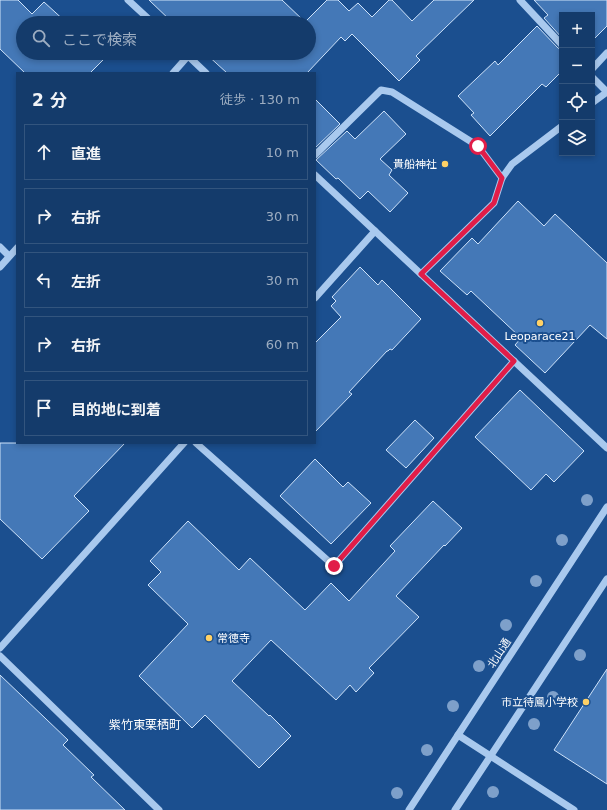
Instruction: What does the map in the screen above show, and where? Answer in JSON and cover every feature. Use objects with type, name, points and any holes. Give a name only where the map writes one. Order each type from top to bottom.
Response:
[{"type":"street","points":[[128,0],[145,16]]},
{"type":"street","points":[[520,0],[559,42]]},
{"type":"street","points":[[595,66],[607,53]]},
{"type":"street","points":[[174,72],[182,60]]},
{"type":"street","points":[[192,60],[205,72]]},
{"type":"street","points":[[595,80],[607,92],[595,101]]},
{"type":"street","points":[[316,154],[381,90],[392,92],[478,146],[502,178]]},
{"type":"street","points":[[421,274],[494,203],[502,178],[512,164],[559,128]]},
{"type":"street","points":[[316,176],[607,448]]},
{"type":"street","points":[[316,297],[376,231]]},
{"type":"street","points":[[0,248],[9,256]]},
{"type":"street","points":[[0,267],[16,249]]},
{"type":"street","points":[[197,444],[334,566],[514,361]]},
{"type":"street","points":[[0,648],[183,444]]},
{"type":"street","name":"北山通","points":[[409,810],[607,507]]},
{"type":"street","points":[[455,810],[607,578]]},
{"type":"street","points":[[0,656],[159,810]]},
{"type":"street","points":[[458,736],[574,810]]},
{"type":"building","points":[[0,0],[18,0],[32,14],[44,2],[59,16],[16,16],[16,60],[103,60],[91,72],[24,72],[0,49]]},
{"type":"building","points":[[149,0],[282,0],[299,16],[166,16]]},
{"type":"building","points":[[327,0],[338,0],[349,11],[358,3],[372,17],[389,0],[392,0],[412,21],[434,0],[474,0],[416,56],[420,60],[399,81],[352,34],[345,41],[341,37],[308,72],[226,72],[213,60],[316,60],[316,16],[311,16]]},
{"type":"building","points":[[534,0],[607,0],[607,26],[595,38],[595,12],[559,12],[559,35],[544,18],[548,15]]},
{"type":"building","points":[[537,26],[559,48],[559,74],[546,87],[542,84],[490,136],[471,115],[474,113],[458,96],[495,61],[498,65]]},
{"type":"building","points":[[316,100],[340,124],[316,147]]},
{"type":"building","points":[[384,111],[406,134],[380,159],[392,170],[389,175],[408,193],[390,212],[368,191],[360,199],[316,160],[347,131],[355,139]]},
{"type":"building","points":[[518,201],[544,226],[555,214],[607,263],[607,339],[590,325],[545,373],[515,345],[521,338],[471,291],[467,295],[440,271],[472,238],[478,244]]},
{"type":"building","points":[[360,267],[378,285],[382,280],[421,319],[392,350],[390,349],[387,351],[349,392],[352,394],[316,431],[316,342],[341,317],[331,306],[336,301],[332,297]]},
{"type":"building","points":[[520,390],[584,451],[554,482],[546,474],[531,490],[475,437]]},
{"type":"building","points":[[415,420],[434,438],[406,468],[386,450]]},
{"type":"building","points":[[0,443],[124,444],[74,496],[89,511],[42,559],[0,519]]},
{"type":"building","points":[[315,459],[343,487],[348,482],[371,503],[331,544],[280,496]]},
{"type":"building","points":[[433,501],[462,528],[396,596],[419,617],[369,668],[374,673],[356,692],[350,685],[336,700],[271,640],[232,681],[291,736],[259,768],[205,715],[192,728],[139,676],[188,624],[148,585],[161,572],[150,561],[188,521],[239,570],[250,558],[305,610],[331,583],[349,601],[395,551],[390,546]]},
{"type":"building","points":[[607,669],[607,784],[554,750]]},
{"type":"building","points":[[0,675],[68,740],[63,745],[94,775],[91,777],[125,810],[0,810]]},
{"type":"place","name":"貴船神社","points":[[445,164]]},
{"type":"place","name":"Leoparace21","points":[[540,323]]},
{"type":"place","name":"常徳寺","points":[[209,638]]},
{"type":"place","name":"市立待鳳小学校","points":[[586,702]]},
{"type":"district","name":"紫竹東栗栖町","points":[[145,725]]},
{"type":"route","points":[[334,566],[514,361],[421,274],[494,203],[502,178],[478,146]]}]
